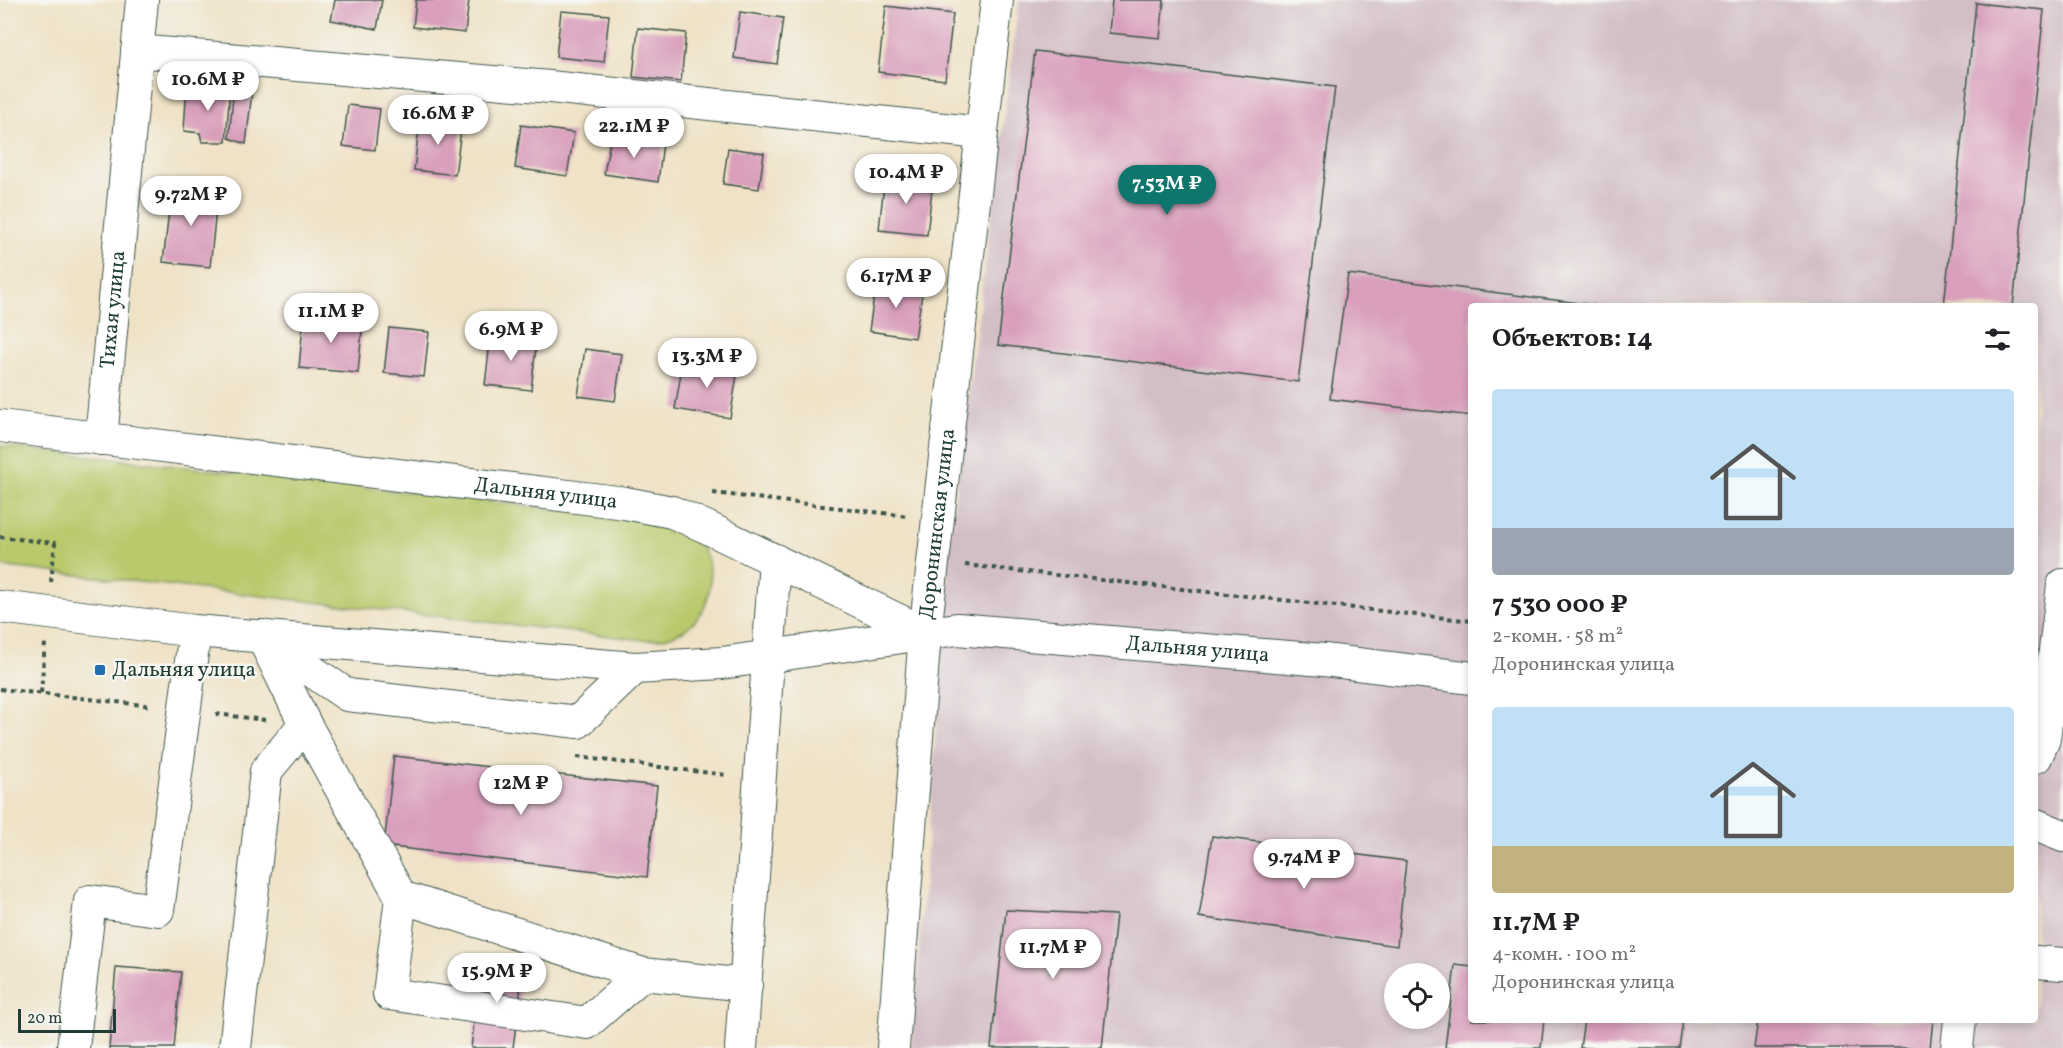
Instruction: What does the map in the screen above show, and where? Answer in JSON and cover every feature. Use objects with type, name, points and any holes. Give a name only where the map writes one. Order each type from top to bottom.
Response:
[{"type":"street","name":"Тихая улица","points":[[100,439],[142,0]]},
{"type":"street","name":"Доронинская улица","points":[[894,1048],[925,633],[997,0]]},
{"type":"street","points":[[136,51],[550,87],[981,133]]},
{"type":"street","name":"Дальняя улица","points":[[0,426],[625,503],[672,512],[925,633]]},
{"type":"street","points":[[741,1048],[775,560]]},
{"type":"street","points":[[2045,744],[2063,585]]},
{"type":"street","name":"Дальняя улица","points":[[0,607],[195,631],[635,668],[722,663],[957,629],[1324,660],[1468,678]]},
{"type":"street","points":[[73,1048],[90,901],[158,910],[195,631]]},
{"type":"street","points":[[262,636],[347,694],[578,722],[635,668]]},
{"type":"street","points":[[262,636],[305,724],[401,897],[389,994],[587,1023],[643,974]]},
{"type":"street","points":[[235,1048],[266,771],[305,724]]},
{"type":"street","points":[[2038,826],[2063,836]]},
{"type":"street","points":[[401,897],[643,974],[746,985]]},
{"type":"street","points":[[2038,962],[2063,964]]},
{"type":"street","points":[[1957,1048],[1960,1023]]},
{"type":"path","points":[[935,540],[961,564],[1468,621]]},
{"type":"shaded area","points":[[1019,0],[2063,0],[2063,1048],[911,1048],[950,537]]},
{"type":"green space","points":[[0,446],[658,521],[682,530],[691,536],[703,550],[708,562],[710,587],[702,611],[694,622],[674,635],[644,640],[0,566]]},
{"type":"building","points":[[335,0],[382,0],[377,29],[331,20]]},
{"type":"building","points":[[416,0],[469,0],[465,33],[413,27]]},
{"type":"building","points":[[1112,0],[1164,0],[1160,38],[1109,33]]},
{"type":"building","points":[[1976,3],[2044,10],[2013,303],[1944,303]]},
{"type":"building","points":[[886,6],[953,14],[945,80],[878,72]]},
{"type":"building","points":[[561,11],[609,15],[604,62],[556,57]]},
{"type":"building","points":[[740,12],[783,18],[777,64],[734,58]]},
{"type":"building","points":[[638,28],[686,33],[681,82],[633,77]]},
{"type":"building","points":[[1035,51],[1335,87],[1298,382],[998,345]]},
{"type":"building","points":[[187,84],[230,86],[226,142],[202,142],[200,133],[184,131]]},
{"type":"building","points":[[234,87],[252,91],[246,144],[229,138]]},
{"type":"building","points":[[348,105],[380,109],[375,150],[343,146]]},
{"type":"building","points":[[420,118],[462,123],[455,175],[414,170]]},
{"type":"building","points":[[521,125],[574,133],[567,176],[515,168]]},
{"type":"building","points":[[611,135],[663,143],[658,182],[604,174]]},
{"type":"building","points":[[728,148],[764,153],[759,189],[723,184]]},
{"type":"building","points":[[885,174],[933,180],[927,235],[879,230]]},
{"type":"building","points":[[172,186],[218,191],[210,267],[163,262]]},
{"type":"building","points":[[1348,274],[1578,303],[1468,303],[1468,416],[1330,399]]},
{"type":"building","points":[[876,281],[923,288],[915,338],[869,331]]},
{"type":"building","points":[[304,314],[363,319],[358,373],[299,368]]},
{"type":"building","points":[[389,328],[429,332],[424,377],[384,373]]},
{"type":"building","points":[[491,334],[537,339],[531,390],[485,385]]},
{"type":"building","points":[[585,349],[622,354],[615,401],[578,396]]},
{"type":"building","points":[[683,361],[738,369],[730,418],[675,409]]},
{"type":"building","points":[[394,756],[657,786],[647,877],[384,846]]},
{"type":"building","points":[[1212,836],[1406,861],[1397,946],[1199,917]]},
{"type":"building","points":[[1006,910],[1116,915],[1102,1048],[991,1048]]},
{"type":"building","points":[[482,957],[524,962],[513,1048],[471,1048]]},
{"type":"building","points":[[1455,965],[1468,967],[1468,1023],[1544,1023],[1541,1048],[1445,1048],[1447,1029],[1450,1029]]},
{"type":"building","points":[[116,967],[181,972],[174,1048],[109,1048]]},
{"type":"building","points":[[1584,1023],[1683,1023],[1679,1048],[1580,1048]]},
{"type":"building","points":[[1758,1023],[1933,1023],[1930,1048],[1754,1048]]},
{"type":"place","name":"Дальняя улица","points":[[100,670]]}]
